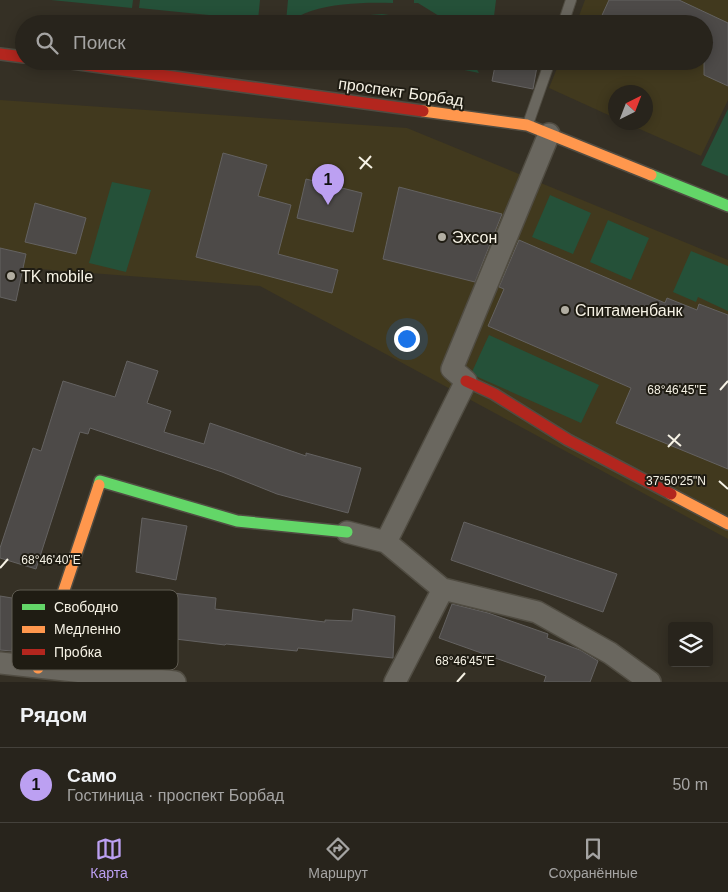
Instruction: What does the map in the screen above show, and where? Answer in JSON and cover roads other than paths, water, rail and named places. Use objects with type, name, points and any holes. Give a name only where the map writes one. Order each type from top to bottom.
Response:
[{"type":"street","points":[[0,54],[15,56]]},
{"type":"street","name":"проспект Борбад","points":[[123,70],[527,125],[728,206]]},
{"type":"street","points":[[549,134],[452,369],[466,381],[494,394],[568,440],[728,524]]},
{"type":"street","points":[[386,542],[466,381]]},
{"type":"street","points":[[64,590],[100,481],[236,521],[347,532],[386,542],[440,587]]},
{"type":"street","points":[[395,682],[443,589],[537,612],[610,653],[650,682]]},
{"type":"street","points":[[58,670],[175,682]]},
{"type":"lane","points":[[566,15],[571,0]]},
{"type":"lane","points":[[527,125],[547,70]]},
{"type":"place","name":"Само","points":[[328,205]]},
{"type":"place","name":"Эхсон","points":[[442,237]]},
{"type":"place","name":"TK mobile","points":[[11,276]]},
{"type":"place","name":"Спитаменбанк","points":[[565,310]]}]
